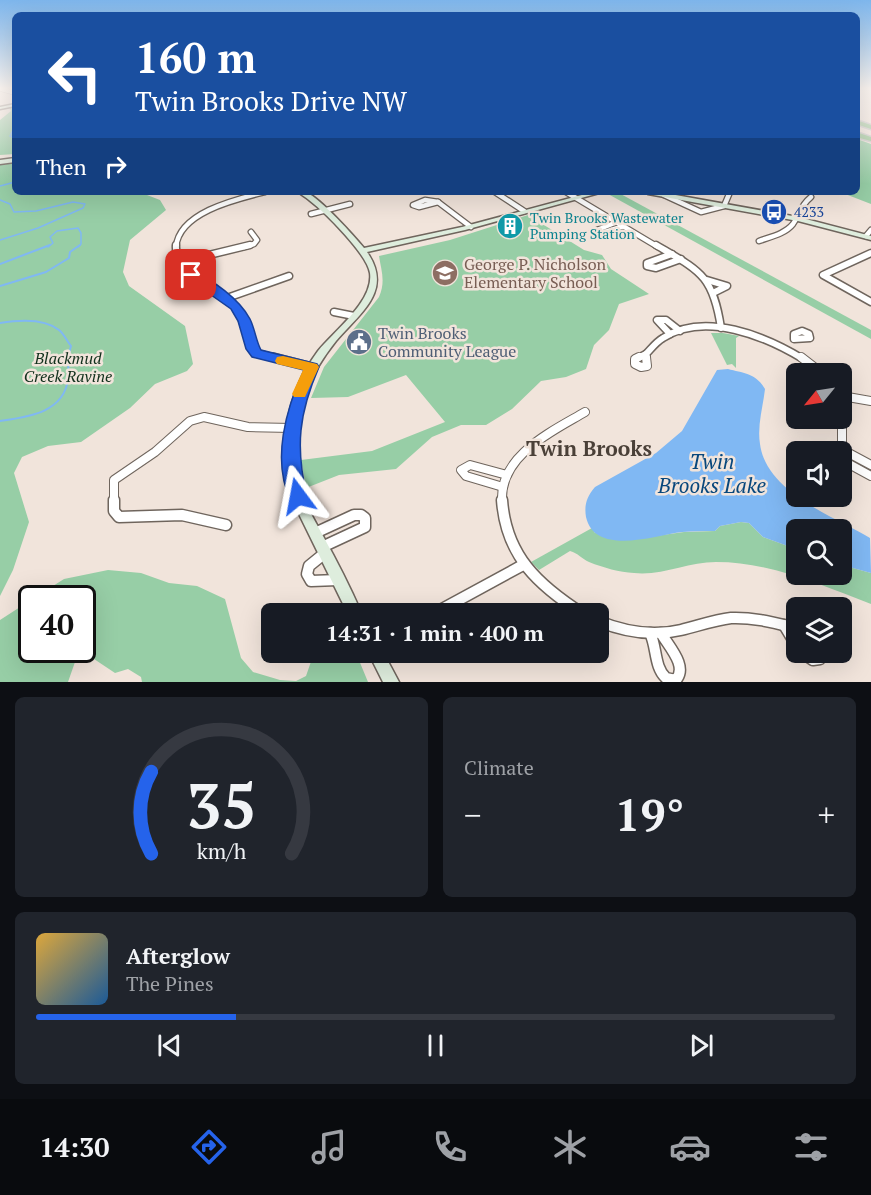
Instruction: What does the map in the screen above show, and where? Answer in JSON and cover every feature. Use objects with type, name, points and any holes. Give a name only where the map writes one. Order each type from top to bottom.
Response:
[{"type":"street","points":[[254,195],[223,204],[190,222],[182,231],[176,244],[180,262],[191,275],[227,298],[242,316],[253,349],[257,353],[312,367]]},
{"type":"street","points":[[310,195],[364,253],[374,272],[372,286],[365,302],[312,367],[299,395],[292,428],[291,466],[298,496],[350,603]]},
{"type":"street","points":[[499,195],[524,212]]},
{"type":"street","points":[[364,253],[443,238],[467,228],[580,195],[617,222],[681,259],[707,280],[715,292],[721,328]]},
{"type":"street","points":[[669,195],[869,235]]},
{"type":"street","points":[[724,206],[729,195]]},
{"type":"street","points":[[759,241],[789,230],[798,219],[801,205],[811,197]]},
{"type":"street","points":[[438,202],[467,228]]},
{"type":"street","points":[[311,214],[350,204]]},
{"type":"street","points":[[617,222],[592,232],[599,234],[624,226]]},
{"type":"street","points":[[180,262],[254,244],[257,240],[251,232]]},
{"type":"street","points":[[672,254],[647,263],[646,266],[656,268],[681,259]]},
{"type":"street","points":[[871,254],[823,276],[871,302]]},
{"type":"street","points":[[227,298],[289,276]]},
{"type":"street","points":[[707,280],[727,286],[715,292]]},
{"type":"street","points":[[334,312],[354,316]]},
{"type":"street","points":[[670,334],[657,320],[666,320],[680,331]]},
{"type":"street","points":[[646,354],[654,344],[670,334],[680,331],[721,328],[750,333],[784,346],[808,363]]},
{"type":"street","points":[[784,346],[794,339]]},
{"type":"street","points":[[852,398],[871,401]]},
{"type":"street","points":[[567,603],[523,565],[508,532],[503,514],[503,487],[507,475],[535,444],[585,412]]},
{"type":"street","points":[[226,525],[182,515],[119,517],[114,511],[113,484],[117,477],[155,452],[195,418],[204,417],[248,427],[292,428]]},
{"type":"street","points":[[852,455],[871,465]]},
{"type":"street","points":[[503,487],[466,476],[461,470],[470,465],[507,475]]},
{"type":"street","points":[[852,465],[871,476]]},
{"type":"street","points":[[315,533],[354,515],[361,515],[365,518],[364,527],[324,550],[309,566],[307,574],[311,581],[338,580]]},
{"type":"street","points":[[453,603],[523,565]]},
{"type":"street","points":[[609,625],[656,633],[733,618],[755,618],[786,626]]},
{"type":"street","points":[[783,625],[786,630]]},
{"type":"street","points":[[381,663],[391,682]]},
{"type":"green space","points":[[0,121],[12,121],[12,154],[0,155]]},
{"type":"green space","points":[[860,140],[871,144],[871,204],[848,195],[860,195]]},
{"type":"green space","name":"Blackmud Creek Ravine","points":[[12,163],[12,195],[147,195],[160,200],[166,210],[130,240],[123,272],[129,286],[185,326],[193,364],[187,371],[155,384],[130,408],[81,442],[48,446],[22,457],[14,473],[29,522],[13,570],[0,596],[0,165]]},
{"type":"green space","points":[[610,195],[623,195],[871,330],[871,339]]},
{"type":"green space","points":[[528,215],[584,250],[602,255],[611,269],[649,294],[619,304],[609,330],[594,345],[586,369],[566,377],[541,381],[512,409],[486,425],[461,425],[432,437],[396,469],[339,475],[306,488],[301,460],[372,451],[445,422],[406,375],[348,397],[311,398],[324,367],[379,297],[383,281],[379,256],[450,240]]},
{"type":"green space","points":[[711,333],[739,336],[736,338],[736,368],[732,364],[727,365]]},
{"type":"green space","points":[[741,522],[749,523],[763,537],[786,545],[786,573],[756,566],[716,562],[655,573],[634,573],[600,566],[570,551],[539,570],[531,562],[592,528],[595,533],[655,536],[715,531],[720,526]]},
{"type":"green space","points":[[852,568],[871,573],[871,604],[822,585],[852,585]]},
{"type":"green space","points":[[108,570],[141,573],[169,583],[197,586],[225,599],[241,658],[253,672],[280,680],[296,681],[306,676],[311,663],[360,663],[368,682],[142,682],[141,677],[128,669],[115,673],[96,660],[96,585],[55,585],[64,579]]},
{"type":"green space","points":[[18,608],[18,663],[75,663],[68,682],[0,682],[0,620]]},
{"type":"water","name":"Twin Brooks Lake","points":[[728,369],[744,373],[758,380],[765,389],[760,423],[760,444],[765,461],[786,487],[786,507],[814,507],[836,519],[786,519],[786,545],[763,537],[749,523],[741,522],[720,526],[715,531],[682,532],[628,541],[601,537],[592,529],[586,517],[588,497],[595,487],[656,453],[682,431],[717,370]]},
{"type":"water","name":"Twin Brooks Lake","points":[[852,528],[870,538],[871,573],[852,568]]},
{"type":"waterway","points":[[12,132],[10,136],[12,137]]},
{"type":"waterway","points":[[0,186],[12,183]]},
{"type":"waterway","points":[[0,200],[10,204],[14,212],[36,211],[73,202],[85,204],[83,208],[38,228],[0,240]]},
{"type":"waterway","points":[[48,247],[53,243],[50,237],[57,231],[78,228],[81,233],[80,245]]},
{"type":"waterway","points":[[0,264],[50,245]]},
{"type":"waterway","points":[[0,286],[46,272],[69,258],[70,252],[80,245]]},
{"type":"waterway","points":[[0,323],[23,321],[46,323],[59,330],[71,346],[68,379],[59,399],[43,411],[21,418],[0,421]]},
{"type":"slow traffic","points":[[283,361],[312,367],[300,394]]},
{"type":"place","name":"4233","points":[[774,212]]},
{"type":"place","name":"Twin Brooks Wastewater Pumping Station","points":[[510,226]]},
{"type":"place","name":"George P. Nicholson Elementary School","points":[[445,273]]},
{"type":"place","name":"Twin Brooks Community League","points":[[359,342]]},
{"type":"district","name":"Twin Brooks","points":[[589,449]]},
{"type":"route","points":[[191,275],[227,298],[236,307],[242,316],[253,349],[257,353],[312,367],[299,395],[292,428],[291,466],[298,496]]}]
